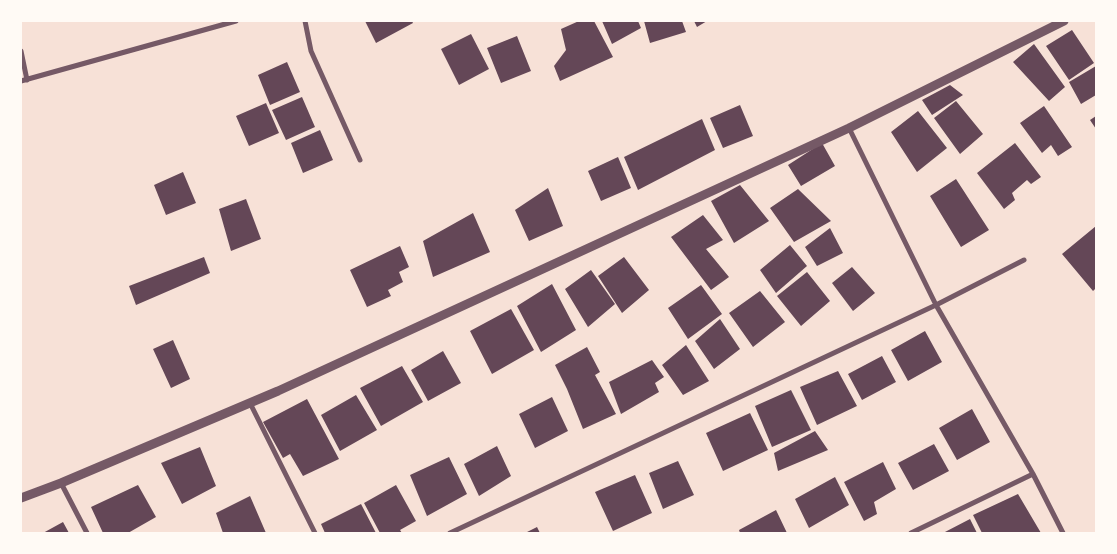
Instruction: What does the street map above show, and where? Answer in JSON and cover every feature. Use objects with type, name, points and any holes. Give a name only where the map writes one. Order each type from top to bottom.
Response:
[{"type":"street","points":[[21,81],[236,21]]},
{"type":"street","points":[[305,21],[311,52],[360,160]]},
{"type":"street","points":[[21,498],[250,403],[849,128],[1064,21]]},
{"type":"street","points":[[21,51],[27,80]]},
{"type":"street","points":[[849,128],[936,305],[1033,474],[1063,533]]},
{"type":"street","points":[[450,533],[936,305],[1024,260]]},
{"type":"street","points":[[250,403],[315,533]]},
{"type":"street","points":[[911,533],[1033,474]]},
{"type":"street","points":[[61,483],[87,533]]},
{"type":"building","points":[[365,21],[412,21],[413,23],[376,43]]},
{"type":"building","points":[[579,21],[594,21],[613,57],[560,81],[554,66],[566,50],[561,29]]},
{"type":"building","points":[[602,21],[638,21],[641,28],[612,44]]},
{"type":"building","points":[[644,21],[682,21],[686,32],[650,43]]},
{"type":"building","points":[[694,21],[707,21],[697,27]]},
{"type":"building","points":[[1072,30],[1094,63],[1069,80],[1046,46]]},
{"type":"building","points":[[471,34],[489,69],[459,85],[441,49]]},
{"type":"building","points":[[517,36],[531,71],[501,83],[487,48]]},
{"type":"building","points":[[1034,44],[1065,87],[1049,101],[1013,62]]},
{"type":"building","points":[[287,62],[300,92],[270,105],[258,75]]},
{"type":"building","points":[[1096,66],[1096,95],[1081,104],[1069,82]]},
{"type":"building","points":[[950,85],[963,95],[932,115],[922,100]]},
{"type":"building","points":[[302,97],[315,127],[286,140],[272,110]]},
{"type":"building","points":[[956,101],[983,134],[960,154],[934,118]]},
{"type":"building","points":[[266,103],[279,133],[249,146],[236,116]]},
{"type":"building","points":[[740,105],[753,136],[723,148],[710,118]]},
{"type":"building","points":[[1044,106],[1072,147],[1058,156],[1051,145],[1042,153],[1020,123]]},
{"type":"building","points":[[918,111],[947,148],[917,172],[891,132]]},
{"type":"building","points":[[1096,116],[1096,129],[1090,120]]},
{"type":"building","points":[[702,119],[715,150],[638,190],[624,157]]},
{"type":"building","points":[[320,130],[333,160],[303,173],[291,143]]},
{"type":"building","points":[[822,143],[835,166],[801,186],[788,165]]},
{"type":"building","points":[[1015,143],[1041,177],[1031,184],[1027,180],[1012,193],[1015,200],[1004,209],[977,173]]},
{"type":"building","points":[[618,157],[631,188],[601,201],[588,171]]},
{"type":"building","points":[[183,172],[196,203],[166,215],[154,185]]},
{"type":"building","points":[[956,179],[989,230],[961,247],[930,196]]},
{"type":"building","points":[[740,185],[769,221],[734,243],[711,201]]},
{"type":"building","points":[[548,188],[563,226],[529,241],[515,210]]},
{"type":"building","points":[[798,189],[831,221],[794,242],[770,208]]},
{"type":"building","points":[[246,199],[261,239],[231,251],[219,209]]},
{"type":"building","points":[[473,213],[490,252],[433,277],[423,241]]},
{"type":"building","points":[[703,215],[723,240],[706,249],[729,277],[711,290],[671,237]]},
{"type":"building","points":[[1096,226],[1096,288],[1093,291],[1062,254]]},
{"type":"building","points":[[830,228],[843,253],[817,266],[805,247]]},
{"type":"building","points":[[790,245],[807,266],[776,293],[760,270]]},
{"type":"building","points":[[400,246],[409,267],[399,272],[403,282],[388,290],[391,296],[367,307],[350,270]]},
{"type":"building","points":[[204,257],[210,273],[136,305],[129,286]]},
{"type":"building","points":[[624,257],[649,290],[622,313],[598,276]]},
{"type":"building","points":[[852,267],[875,293],[853,311],[832,283]]},
{"type":"building","points":[[591,270],[615,304],[588,327],[565,289]]},
{"type":"building","points":[[807,272],[830,301],[801,326],[777,296]]},
{"type":"building","points":[[552,284],[576,330],[541,352],[517,306]]},
{"type":"building","points":[[701,285],[722,314],[688,339],[668,308]]},
{"type":"building","points":[[760,291],[785,322],[753,347],[729,313]]},
{"type":"building","points":[[511,309],[534,350],[492,374],[470,331]]},
{"type":"building","points":[[720,319],[740,349],[714,369],[695,341]]},
{"type":"building","points":[[925,331],[942,362],[908,381],[891,350]]},
{"type":"building","points":[[173,340],[190,379],[171,388],[153,349]]},
{"type":"building","points":[[686,345],[709,381],[683,395],[662,365]]},
{"type":"building","points":[[587,347],[600,372],[595,375],[616,414],[583,429],[555,365]]},
{"type":"building","points":[[443,351],[461,383],[428,401],[411,370]]},
{"type":"building","points":[[882,356],[896,382],[862,400],[848,374]]},
{"type":"building","points":[[652,360],[664,377],[655,383],[659,392],[621,414],[609,382]]},
{"type":"building","points":[[402,366],[423,402],[381,426],[360,388]]},
{"type":"building","points":[[838,371],[857,406],[817,425],[800,387]]},
{"type":"building","points":[[791,390],[811,430],[772,447],[755,406]]},
{"type":"building","points":[[356,395],[377,430],[340,451],[321,415]]},
{"type":"building","points":[[552,397],[568,431],[535,448],[519,414]]},
{"type":"building","points":[[307,399],[339,459],[303,476],[290,454],[283,458],[263,422]]},
{"type":"building","points":[[972,409],[990,442],[957,460],[939,428]]},
{"type":"building","points":[[750,413],[768,450],[723,471],[706,433]]},
{"type":"building","points":[[815,431],[828,450],[778,471],[774,453]]},
{"type":"building","points":[[934,444],[949,471],[913,490],[898,463]]},
{"type":"building","points":[[497,446],[511,476],[479,496],[464,464]]},
{"type":"building","points":[[200,447],[216,486],[182,504],[161,463]]},
{"type":"building","points":[[449,457],[467,494],[427,516],[410,475]]},
{"type":"building","points":[[678,461],[694,495],[663,509],[649,473]]},
{"type":"building","points":[[883,462],[896,489],[874,502],[877,514],[864,521],[844,482]]},
{"type":"building","points":[[635,475],[652,513],[613,531],[595,492]]},
{"type":"building","points":[[835,477],[849,505],[809,528],[795,499]]},
{"type":"building","points":[[138,485],[156,517],[128,533],[103,533],[91,507]]},
{"type":"building","points":[[396,485],[416,521],[400,530],[402,533],[380,533],[364,503]]},
{"type":"building","points":[[1018,494],[1041,533],[982,533],[973,515]]},
{"type":"building","points":[[250,496],[266,533],[223,533],[216,513]]},
{"type":"building","points":[[361,504],[376,533],[325,533],[321,524]]},
{"type":"building","points":[[776,510],[787,533],[740,533],[739,530]]},
{"type":"building","points":[[970,519],[977,533],[943,533]]},
{"type":"building","points":[[63,522],[69,533],[43,533]]},
{"type":"building","points":[[537,527],[540,533],[525,533]]}]
